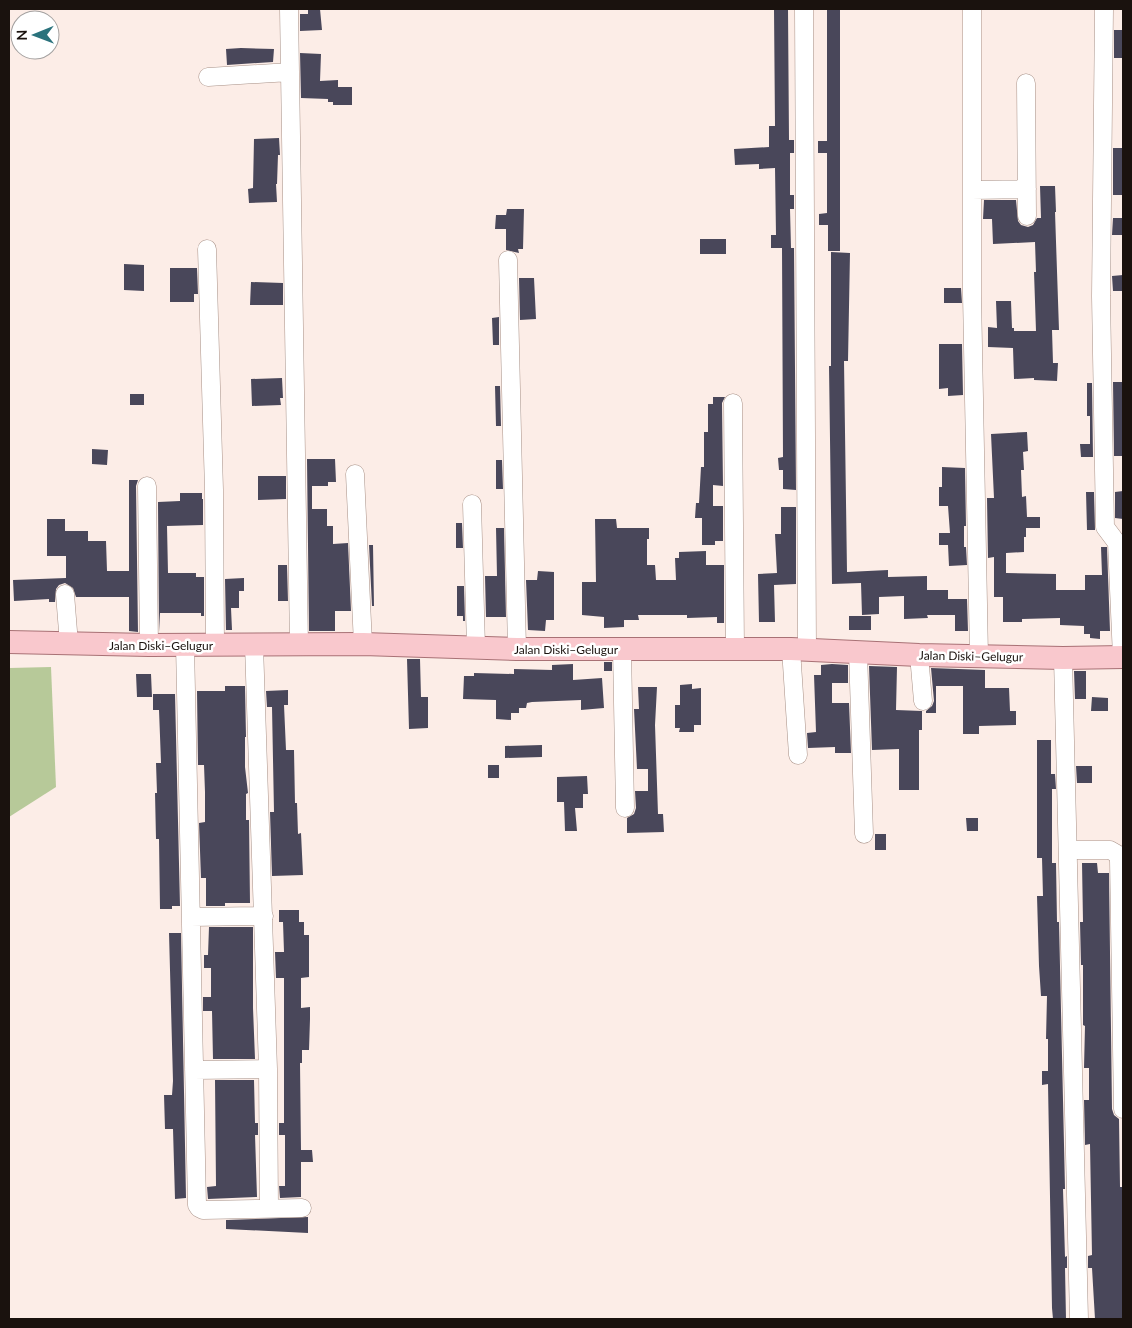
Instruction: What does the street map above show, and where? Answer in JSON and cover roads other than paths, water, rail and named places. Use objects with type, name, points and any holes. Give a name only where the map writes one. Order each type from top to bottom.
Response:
[{"type":"main road","name":"Jalan Diski–Gelugur","points":[[9,642],[149,645],[363,644],[517,649],[799,649],[919,655],[1063,658],[1123,656]]},
{"type":"street","points":[[289,9],[299,645]]},
{"type":"street","points":[[798,754],[804,9]]},
{"type":"street","points":[[972,9],[972,295],[979,656]]},
{"type":"street","points":[[1104,9],[1101,296],[1105,527],[1117,543],[1123,656]]},
{"type":"street","points":[[208,77],[290,72]]},
{"type":"street","points":[[1026,83],[1027,216]]},
{"type":"street","points":[[972,190],[1027,189]]},
{"type":"street","points":[[207,249],[214,490],[215,645]]},
{"type":"street","points":[[508,260],[517,649]]},
{"type":"street","points":[[733,403],[735,649]]},
{"type":"street","points":[[355,474],[363,644]]},
{"type":"street","points":[[147,486],[149,645]]},
{"type":"street","points":[[472,504],[476,647]]},
{"type":"street","points":[[65,594],[69,644]]},
{"type":"street","points":[[185,645],[197,1205],[203,1210],[302,1208]]},
{"type":"street","points":[[254,645],[264,916],[269,1208]]},
{"type":"street","points":[[622,649],[625,808]]},
{"type":"street","points":[[858,652],[864,834]]},
{"type":"street","points":[[919,655],[923,701]]},
{"type":"street","points":[[1063,658],[1079,1319]]},
{"type":"street","points":[[1069,850],[1110,850],[1117,854],[1123,1109]]},
{"type":"street","points":[[191,917],[264,916]]},
{"type":"street","points":[[194,1070],[268,1069]]}]
